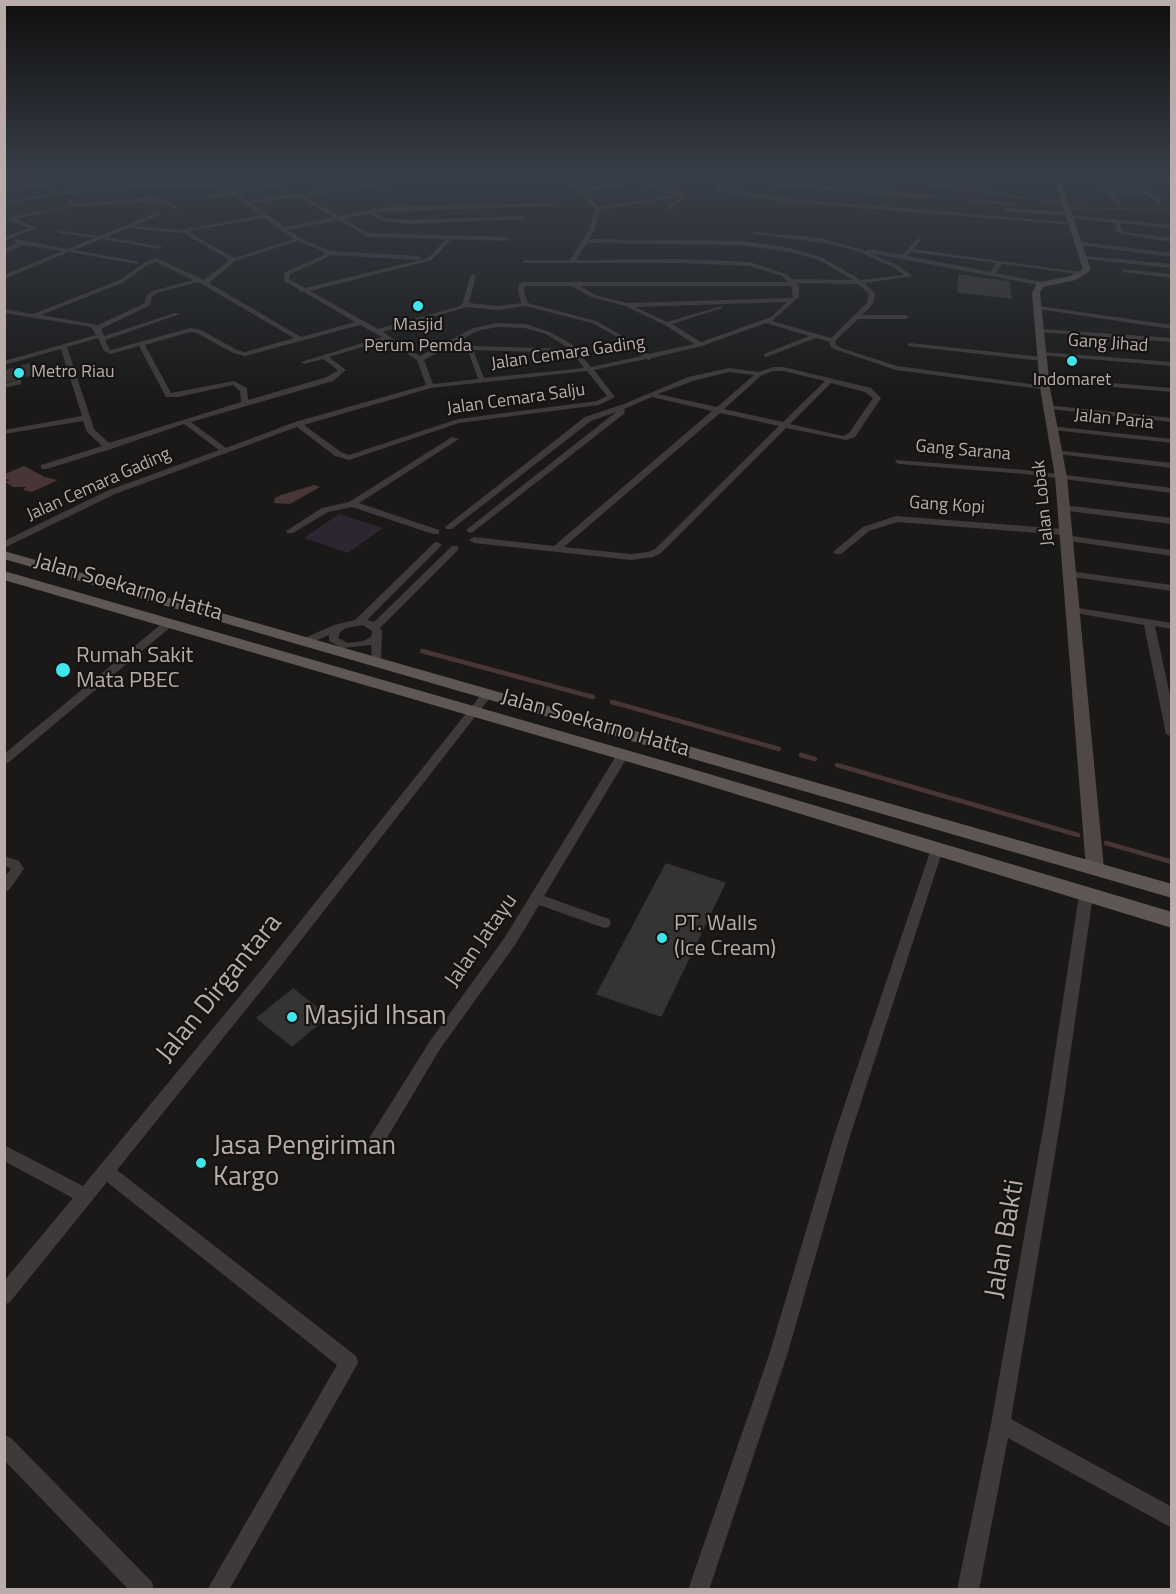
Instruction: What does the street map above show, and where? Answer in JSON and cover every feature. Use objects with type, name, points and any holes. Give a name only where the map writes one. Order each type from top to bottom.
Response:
[{"type":"main road","points":[[1044,284],[1085,273],[1083,251]]},
{"type":"main road","name":"Jalan Lobak","points":[[1044,284],[1036,290],[1045,384],[1061,477],[1095,868]]},
{"type":"main road","name":"Jalan Soekarno Hatta","points":[[4,555],[1172,891]]},
{"type":"main road","name":"Jalan Soekarno Hatta","points":[[4,575],[937,849],[1172,921]]},
{"type":"street","points":[[4,277],[68,251]]},
{"type":"street","points":[[71,251],[137,262]]},
{"type":"street","points":[[220,251],[233,260]]},
{"type":"street","points":[[4,311],[97,328],[148,304],[148,298],[160,290],[202,282],[233,260],[260,251]]},
{"type":"street","points":[[324,251],[329,254],[429,259]]},
{"type":"street","points":[[302,291],[429,259],[437,251]]},
{"type":"street","points":[[572,261],[578,251]]},
{"type":"street","points":[[677,251],[681,261]]},
{"type":"street","points":[[796,251],[821,259],[869,289],[872,298],[859,317],[832,341]]},
{"type":"street","points":[[525,304],[520,291],[522,284],[861,282],[909,276],[897,267],[862,251]]},
{"type":"street","points":[[868,251],[1044,284]]},
{"type":"street","points":[[903,257],[909,251]]},
{"type":"street","points":[[920,251],[1085,273]]},
{"type":"street","points":[[1120,251],[1127,280]]},
{"type":"street","points":[[1141,251],[1172,255]]},
{"type":"street","points":[[329,254],[287,273],[286,280],[302,291],[379,331],[420,359],[430,386]]},
{"type":"street","points":[[1085,258],[1172,266]]},
{"type":"street","points":[[33,316],[125,279],[152,260],[160,261],[202,282],[300,339]]},
{"type":"street","points":[[618,261],[621,284]]},
{"type":"street","points":[[524,262],[681,261],[758,265],[780,272],[797,291],[794,300],[627,305]]},
{"type":"street","points":[[993,273],[1000,262]]},
{"type":"street","points":[[1124,271],[1172,276]]},
{"type":"street","points":[[1156,274],[1158,285]]},
{"type":"street","points":[[465,305],[473,276]]},
{"type":"street","points":[[571,284],[587,293],[627,305],[667,324],[700,345]]},
{"type":"street","name":"Jalan Cemara Gading","points":[[4,545],[112,492],[298,424],[430,386],[591,369],[649,358],[700,345],[766,321],[794,300]]},
{"type":"street","points":[[667,324],[734,302]]},
{"type":"street","points":[[379,331],[449,312],[465,305],[498,308],[525,304],[594,322],[621,337],[649,358]]},
{"type":"street","points":[[1039,308],[1171,329]]},
{"type":"street","points":[[4,363],[100,338],[177,314]]},
{"type":"street","points":[[859,317],[906,317]]},
{"type":"street","points":[[766,321],[832,341]]},
{"type":"street","points":[[97,328],[106,350],[111,352],[194,330],[243,354],[362,322]]},
{"type":"street","points":[[420,359],[463,334],[497,325],[525,326],[562,339],[591,369]]},
{"type":"street","points":[[1041,331],[1172,340]]},
{"type":"street","points":[[463,334],[482,381]]},
{"type":"street","points":[[766,355],[816,336]]},
{"type":"street","points":[[304,362],[388,337]]},
{"type":"street","points":[[832,341],[833,346],[839,349],[902,369],[1045,384],[1172,390]]},
{"type":"street","points":[[141,344],[167,394],[178,396],[234,382],[244,390],[245,404]]},
{"type":"street","name":"Gang Jihad","points":[[910,345],[1042,356],[1172,363]]},
{"type":"street","points":[[63,346],[93,435],[108,447]]},
{"type":"street","points":[[468,348],[575,351]]},
{"type":"street","points":[[44,467],[340,374],[341,368],[324,356]]},
{"type":"street","name":"Jalan Cemara Salju","points":[[298,424],[338,454],[349,458],[458,421],[603,402],[610,399],[610,394],[591,369]]},
{"type":"street","points":[[556,549],[718,410],[760,374],[772,369],[783,369],[876,395],[877,398],[852,435],[835,438],[718,410],[651,395]]},
{"type":"street","points":[[455,548],[437,545],[432,539],[436,532],[449,527],[585,421],[691,379],[716,372],[737,370],[760,374]]},
{"type":"street","points":[[339,627],[333,639],[340,645],[360,646],[455,548],[474,540],[631,557],[650,555],[658,551],[829,381]]},
{"type":"street","points":[[4,386],[18,382]]},
{"type":"street","points":[[470,530],[627,406]]},
{"type":"street","points":[[1049,407],[1172,420]]},
{"type":"street","points":[[7,429],[86,418]]},
{"type":"street","points":[[185,421],[224,450]]},
{"type":"street","name":"Jalan Paria","points":[[1053,428],[1172,441]]},
{"type":"street","points":[[290,531],[325,510],[351,504],[455,439]]},
{"type":"street","points":[[1057,452],[1172,466]]},
{"type":"street","name":"Gang Sarana","points":[[899,462],[1061,477],[1172,491]]},
{"type":"street","points":[[351,504],[436,532]]},
{"type":"street","points":[[1063,508],[1172,522]]},
{"type":"street","name":"Gang Kopi","points":[[838,552],[866,530],[890,520],[1065,535],[1172,553]]},
{"type":"street","points":[[449,527],[470,530],[475,534],[474,540]]},
{"type":"street","points":[[306,641],[339,627],[359,622],[437,545]]},
{"type":"street","points":[[1069,574],[1172,588]]},
{"type":"street","points":[[1072,610],[1172,626]]},
{"type":"street","points":[[359,622],[375,632]]},
{"type":"street","points":[[1149,622],[1172,734]]},
{"type":"street","points":[[4,760],[169,623]]},
{"type":"street","points":[[375,632],[377,661]]},
{"type":"street","name":"Jalan Dirgantara","points":[[4,1296],[272,967],[488,693]]},
{"type":"street","name":"Jalan Jatayu","points":[[372,1148],[435,1045],[537,899],[622,756]]},
{"type":"street","points":[[698,1590],[779,1352],[842,1136],[937,849]]},
{"type":"street","points":[[4,860],[14,864],[18,869],[4,887]]},
{"type":"street","name":"Jalan Bakti","points":[[968,1590],[1001,1424],[1054,1112],[1086,895]]},
{"type":"street","points":[[537,899],[604,923]]},
{"type":"street","points":[[4,1152],[85,1196]]},
{"type":"street","points":[[105,1171],[349,1363],[217,1590]]},
{"type":"street","points":[[1001,1424],[1172,1518]]},
{"type":"street","points":[[4,1445],[144,1590]]},
{"type":"shaded area","points":[[24,466],[45,477],[58,480],[32,492],[23,490],[26,487],[13,487],[5,482],[10,480],[5,479],[5,474]]},
{"type":"shaded area","points":[[314,485],[320,487],[290,504],[274,503],[275,498],[281,495]]},
{"type":"shaded area","points":[[339,514],[383,528],[348,553],[304,538]]},
{"type":"building","points":[[959,275],[1009,282],[1011,298],[958,292]]},
{"type":"building","name":"Metro Riau","points":[[29,364],[35,374],[4,382],[4,371]]},
{"type":"building","name":"PT. Walls (Ice Cream)","points":[[666,864],[725,883],[661,1016],[597,994]]},
{"type":"building","name":"Masjid Ihsan","points":[[293,989],[328,1016],[292,1046],[257,1018]]},
{"type":"waterway","points":[[422,651],[593,697]]},
{"type":"waterway","points":[[612,702],[779,749]]},
{"type":"waterway","points":[[801,755],[815,759]]},
{"type":"waterway","points":[[837,765],[1078,835]]},
{"type":"waterway","points":[[1106,843],[1172,862]]},
{"type":"place","name":"Masjid Perum Pemda","points":[[418,306]]},
{"type":"place","name":"Indomaret","points":[[1072,361]]},
{"type":"place","name":"Metro Riau","points":[[19,373]]},
{"type":"place","name":"Rumah Sakit Mata PBEC","points":[[63,670]]},
{"type":"place","name":"PT. Walls (Ice Cream)","points":[[662,938]]},
{"type":"place","name":"Masjid Ihsan","points":[[292,1017]]},
{"type":"place","name":"Jasa Pengiriman Kargo","points":[[201,1163]]}]
